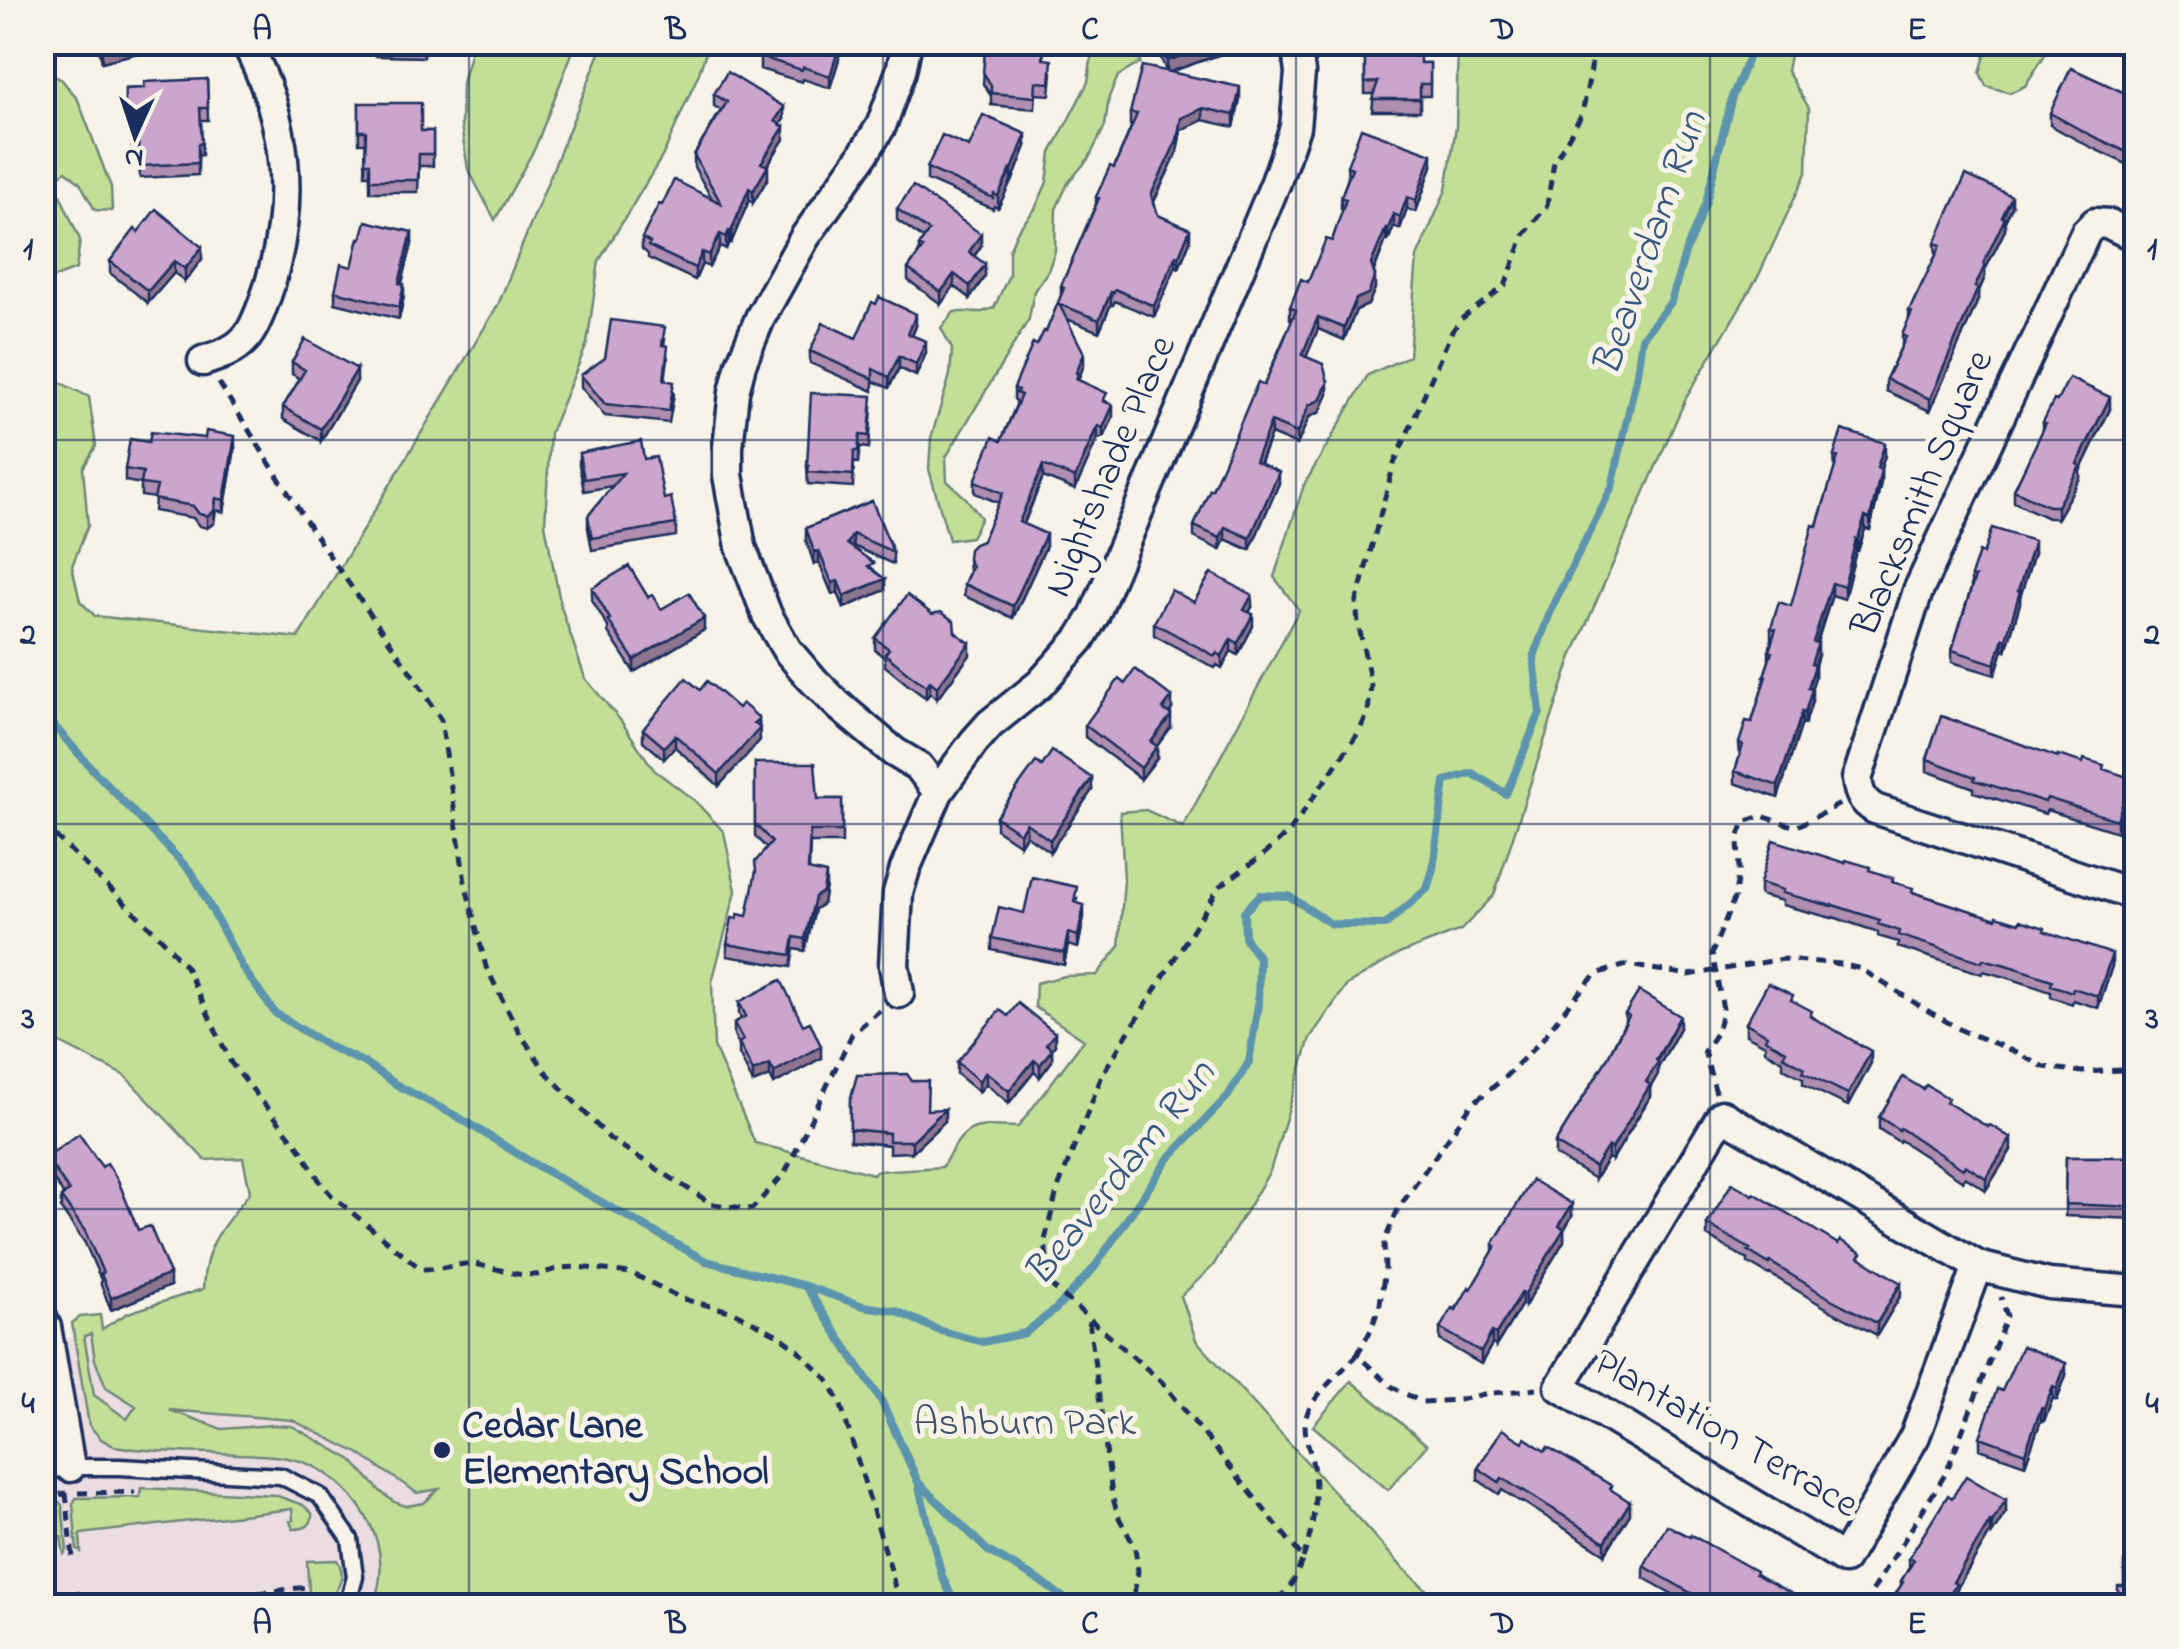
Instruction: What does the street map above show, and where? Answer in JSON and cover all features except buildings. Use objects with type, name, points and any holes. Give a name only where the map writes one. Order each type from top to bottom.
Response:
[{"type":"street","points":[[203,361],[229,352],[247,339],[266,298],[278,256],[286,198],[284,153],[275,110],[246,42]]},
{"type":"street","points":[[908,42],[881,126],[805,237],[760,318],[734,392],[728,475],[741,547],[767,615],[786,650],[838,705],[894,752],[919,767],[938,792]]},
{"type":"street","name":"Nightshade Place","points":[[898,993],[894,965],[898,893],[905,869],[938,792],[974,742],[1040,684],[1080,639],[1094,616],[1282,164],[1297,112],[1300,73],[1296,42]]},
{"type":"street","name":"Blacksmith Square","points":[[1859,794],[1857,779],[1918,591],[2086,232],[2095,224],[2110,224],[2136,237]]},
{"type":"street","points":[[1859,794],[1875,809],[2136,895]]},
{"type":"street","points":[[1722,1116],[1975,1273],[2136,1291]]},
{"type":"street","name":"Plantation Terrace","points":[[1722,1116],[1560,1387],[1844,1558],[1914,1436],[1975,1273]]},
{"type":"street","points":[[42,1318],[60,1478]]},
{"type":"lane","points":[[60,1478],[120,1467],[281,1476],[320,1496],[350,1539],[355,1577],[347,1606]]},
{"type":"path","points":[[1302,1558],[1162,1382],[1054,1287],[1045,1240],[1057,1191],[1102,1073],[1220,886],[1290,831],[1360,732],[1368,712],[1370,685],[1356,604],[1394,464],[1451,334],[1461,319],[1506,286],[1524,234],[1547,204],[1554,162],[1582,114],[1593,42]]},
{"type":"path","points":[[203,361],[440,720],[466,882],[486,967],[518,1032],[546,1072],[610,1139],[712,1204],[752,1209],[785,1173],[852,1034],[898,993]]},
{"type":"path","points":[[1722,1116],[1704,1051],[1717,1032],[1723,1009],[1712,953],[1734,899],[1739,870],[1738,838],[1744,822],[1762,816],[1796,827],[1859,794]]},
{"type":"path","points":[[42,824],[186,966],[231,1063],[299,1146],[321,1183],[421,1269],[471,1263],[518,1274],[537,1275],[578,1267],[631,1274],[683,1298],[734,1312],[796,1348],[828,1380],[840,1402],[899,1606]]},
{"type":"path","points":[[1152,1606],[1256,1604],[1286,1594],[1310,1538],[1314,1508],[1314,1472],[1305,1420],[1313,1402],[1357,1355],[1370,1330],[1380,1304],[1384,1242],[1398,1209],[1472,1104],[1541,1041],[1596,974],[1626,965],[1689,975],[1783,959],[1841,964],[1861,968],[1964,1031],[2044,1068],[2136,1072]]},
{"type":"path","points":[[1862,1606],[1946,1473],[2006,1316],[1998,1289],[1975,1273]]},
{"type":"path","points":[[1089,1318],[1112,1495],[1134,1547],[1138,1571],[1132,1606]]},
{"type":"path","points":[[1357,1355],[1390,1386],[1421,1402],[1560,1387]]},
{"type":"path","points":[[60,1478],[135,1492]]},
{"type":"path","points":[[42,1498],[60,1478]]},
{"type":"path","points":[[60,1478],[74,1558]]},
{"type":"path","points":[[151,1606],[307,1588]]},
{"type":"path","points":[[77,1592],[79,1606]]},
{"type":"shaded area","name":"Cedar Lane Elementary School","points":[[592,1280],[883,1606],[43,1606],[42,1341]]},
{"type":"green space","points":[[473,43],[576,43],[535,148],[495,220],[468,169],[461,126],[462,83]]},
{"type":"green space","name":"Ashburn Park","points":[[604,43],[709,43],[663,155],[599,261],[587,344],[550,433],[545,524],[561,607],[585,678],[654,770],[694,800],[724,832],[736,891],[712,982],[714,1047],[755,1143],[873,1174],[942,1167],[964,1134],[971,1130],[1018,1127],[1084,1040],[1035,1007],[1036,983],[1065,976],[1097,975],[1119,947],[1124,879],[1120,812],[1146,810],[1183,827],[1299,610],[1274,577],[1304,485],[1368,375],[1409,356],[1417,257],[1446,190],[1456,127],[1458,43],[1796,43],[1792,44],[1787,71],[1809,108],[1807,171],[1759,275],[1686,398],[1571,659],[1494,895],[1461,930],[1399,954],[1347,985],[1310,1038],[1270,1171],[1213,1266],[1181,1296],[1196,1340],[1403,1568],[1444,1606],[379,1606],[374,1601],[380,1573],[375,1535],[352,1497],[327,1474],[306,1463],[281,1457],[114,1446],[101,1439],[89,1425],[72,1323],[80,1317],[100,1315],[102,1329],[128,1313],[203,1289],[212,1247],[250,1192],[243,1158],[205,1160],[125,1076],[43,1034],[43,384],[59,382],[89,397],[96,446],[83,468],[88,525],[72,566],[80,601],[95,616],[298,638],[498,305]],"holes":[[[91,1334],[95,1360],[106,1387],[136,1406],[127,1419],[94,1395],[84,1336]],[[169,1410],[292,1420],[358,1453],[417,1493],[439,1489],[424,1503],[406,1506],[381,1492],[352,1460],[292,1426],[222,1429]]]},
{"type":"green space","points":[[1093,43],[1141,43],[1140,63],[1118,76],[1109,97],[1105,126],[1056,209],[1055,251],[1048,271],[1034,291],[1029,319],[946,457],[947,481],[981,518],[971,537],[949,540],[929,469],[931,438],[950,375],[952,349],[941,328],[954,312],[994,308],[1009,275],[1009,250],[1018,230],[1035,209],[1047,182],[1051,153],[1088,82]]},
{"type":"green space","points":[[1983,43],[2041,43],[2046,53],[2025,86],[2010,93],[1986,86],[1980,73],[1986,52]]},
{"type":"green space","points":[[43,70],[62,80],[78,100],[111,187],[112,211],[95,210],[80,183],[66,171],[53,179],[80,240],[76,269],[48,280],[42,279]]},
{"type":"green space","points":[[1351,1381],[1427,1445],[1388,1490],[1313,1426]]},
{"type":"green space","points":[[141,1488],[275,1495],[303,1505],[312,1517],[307,1526],[297,1529],[293,1529],[290,1521],[292,1509],[80,1534],[81,1552],[77,1550],[73,1504],[76,1498],[140,1497]]},
{"type":"green space","points":[[58,1501],[62,1505],[67,1550],[64,1554],[61,1537],[43,1539],[43,1503]]},
{"type":"green space","points":[[337,1560],[341,1580],[319,1606],[188,1606],[309,1592],[307,1561]]},
{"type":"waterway","name":"Beaverdam Run","points":[[42,712],[193,874],[242,967],[275,1013],[706,1261],[805,1286],[863,1306],[896,1311],[938,1330],[983,1342],[1025,1333],[1056,1309],[1094,1268],[1168,1159],[1228,1096],[1249,1062],[1258,1004],[1259,958],[1245,938],[1244,912],[1260,895],[1289,896],[1331,924],[1385,925],[1427,889],[1445,781],[1472,773],[1506,794],[1540,713],[1534,656],[1553,605],[1612,487],[1642,338],[1671,302],[1706,202],[1732,97],[1755,42]]},
{"type":"waterway","points":[[805,1286],[881,1400],[918,1482],[988,1551],[1075,1606]]},
{"type":"waterway","points":[[919,1487],[942,1576],[956,1606]]},
{"type":"place","name":"Cedar Lane Elementary School","points":[[442,1450]]}]
